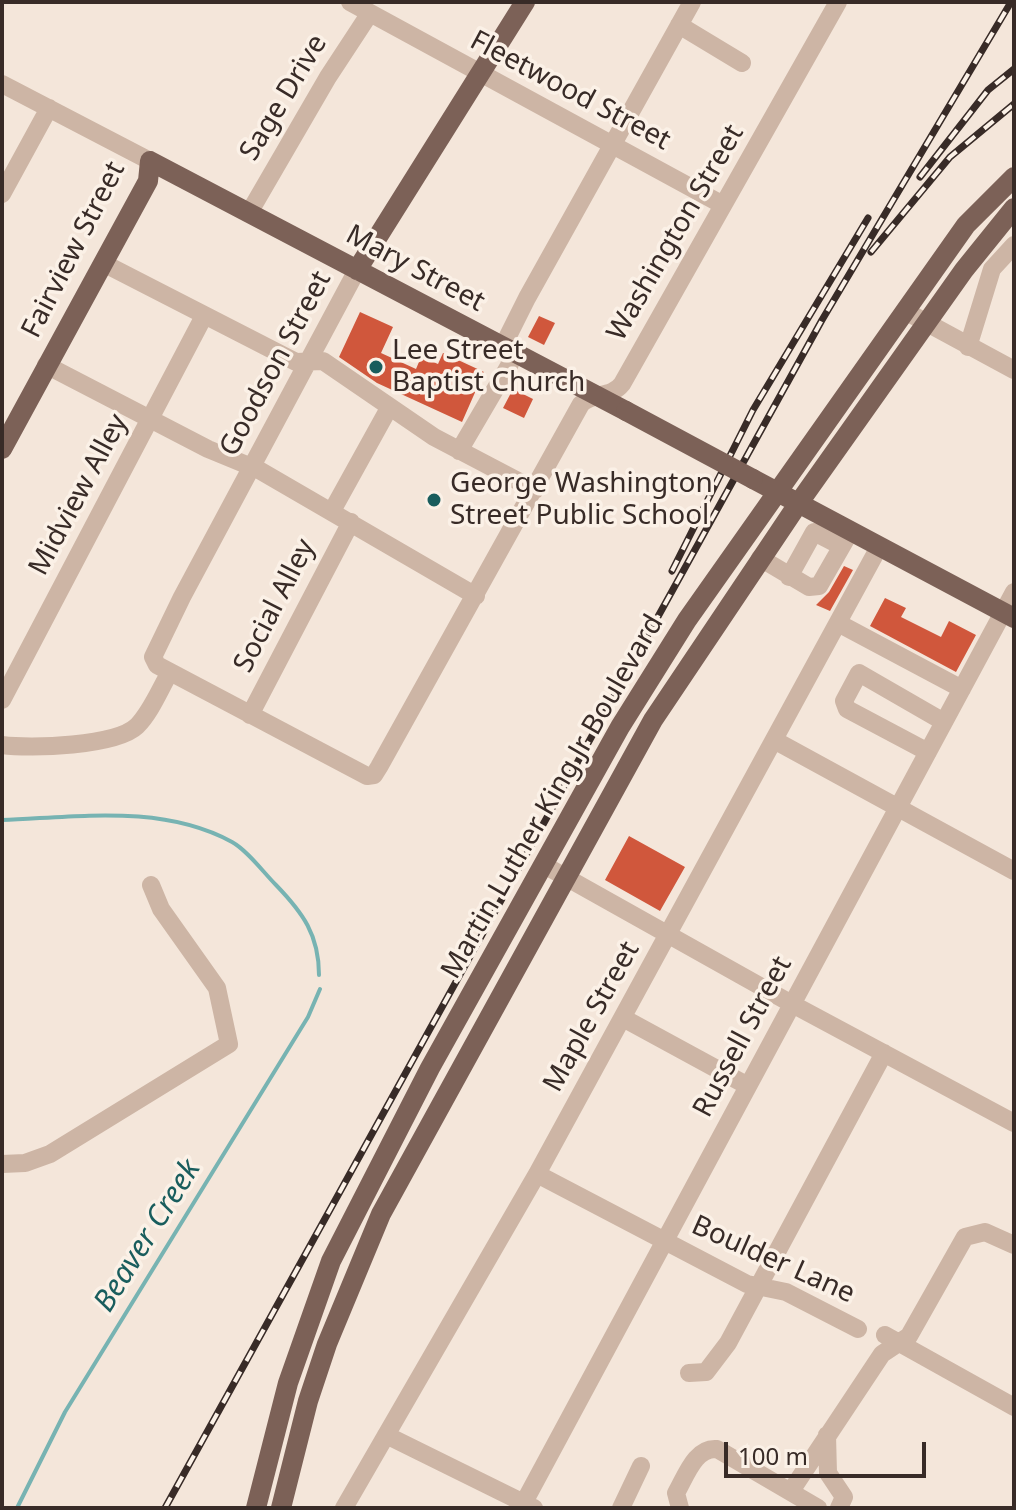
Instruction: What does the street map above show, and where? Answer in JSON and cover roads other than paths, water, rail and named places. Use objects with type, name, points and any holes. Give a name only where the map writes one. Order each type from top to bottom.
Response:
[{"type":"main road","name":"Goodson Street","points":[[357,270],[525,2]]},
{"type":"main road","name":"Mary Street","points":[[150,161],[753,479],[798,504],[846,539],[879,547],[1009,615]]},
{"type":"main road","name":"Fairview Street","points":[[2,449],[148,181],[150,161]]},
{"type":"main road","name":"Martin Luther King Jr Boulevard","points":[[256,1508],[288,1383],[331,1261],[430,1068],[620,727],[687,620],[966,225],[1014,177]]},
{"type":"main road","name":"Martin Luther King Jr Boulevard","points":[[281,1508],[308,1401],[327,1344],[381,1214],[653,720],[798,504],[927,323],[1014,208]]},
{"type":"street","name":"Fleetwood Street","points":[[350,2],[723,205]]},
{"type":"street","points":[[459,451],[510,364],[508,336],[527,298],[692,2]]},
{"type":"street","name":"Washington Street","points":[[250,715],[362,775],[374,775],[581,404],[611,394],[622,384],[723,205],[829,5]]},
{"type":"street","name":"Sage Drive","points":[[249,213],[328,77],[370,13]]},
{"type":"street","points":[[679,25],[742,63]]},
{"type":"street","name":"Mary Street","points":[[4,90],[49,108],[150,161]]},
{"type":"street","points":[[2,194],[49,108]]},
{"type":"street","points":[[968,347],[992,269],[1014,245]]},
{"type":"street","points":[[103,263],[296,362],[323,361],[389,408],[459,451],[535,490]]},
{"type":"street","name":"Goodson Street","points":[[170,672],[154,663],[154,653],[357,270]]},
{"type":"street","points":[[905,311],[1014,370]]},
{"type":"street","name":"Midview Alley","points":[[2,700],[204,316]]},
{"type":"street","points":[[46,365],[253,467],[476,596]]},
{"type":"street","points":[[332,511],[389,408]]},
{"type":"street","name":"Social Alley","points":[[250,715],[351,522]]},
{"type":"street","points":[[760,558],[789,577],[809,587],[819,586],[846,539],[814,532],[789,577]]},
{"type":"street","name":"Maple Street","points":[[344,1508],[537,1174],[879,547]]},
{"type":"street","name":"Russell Street","points":[[527,1506],[944,722],[1009,615],[1014,592]]},
{"type":"street","points":[[838,623],[962,689]]},
{"type":"street","points":[[874,643],[844,701],[847,709],[928,752]]},
{"type":"street","points":[[2,745],[57,745],[127,733],[141,721],[170,672],[250,715]]},
{"type":"street","points":[[859,673],[944,722]]},
{"type":"street","points":[[774,740],[1014,871]]},
{"type":"street","points":[[544,865],[564,879],[1014,1123]]},
{"type":"street","points":[[2,1164],[25,1163],[50,1154],[229,1044],[217,988],[161,909],[151,885]]},
{"type":"street","points":[[623,1018],[748,1086]]},
{"type":"street","points":[[689,1373],[701,1374],[712,1367],[761,1287],[884,1053]]},
{"type":"street","name":"Boulder Lane","points":[[537,1174],[747,1284],[786,1292],[858,1329]]},
{"type":"street","points":[[791,1491],[892,1339],[909,1336],[965,1237],[985,1232],[1014,1245]]},
{"type":"street","points":[[892,1339],[1014,1407]]},
{"type":"street","points":[[386,1435],[527,1506]]},
{"type":"street","points":[[827,1435],[828,1473],[844,1497],[839,1508]]},
{"type":"street","points":[[680,1508],[676,1493],[698,1455],[710,1448],[717,1449],[818,1508]]},
{"type":"street","points":[[621,1508],[641,1466]]},
{"type":"waterway","name":"Beaver Creek","points":[[2,820],[90,816],[149,818],[205,830],[232,842],[255,862],[301,915],[313,936],[319,975]]},
{"type":"waterway","name":"Beaver Creek","points":[[17,1508],[65,1412],[308,1017],[320,989]]},
{"type":"railway","points":[[165,1508],[822,320],[1011,2]]},
{"type":"railway","points":[[920,177],[988,90],[1014,69]]},
{"type":"railway","points":[[871,252],[950,157],[1014,104]]},
{"type":"railway","points":[[672,571],[753,410],[868,218]]},
{"type":"place","name":"Lee Street Baptist Church","points":[[376,367]]},
{"type":"place","name":"George Washington Street Public School","points":[[434,500]]}]
